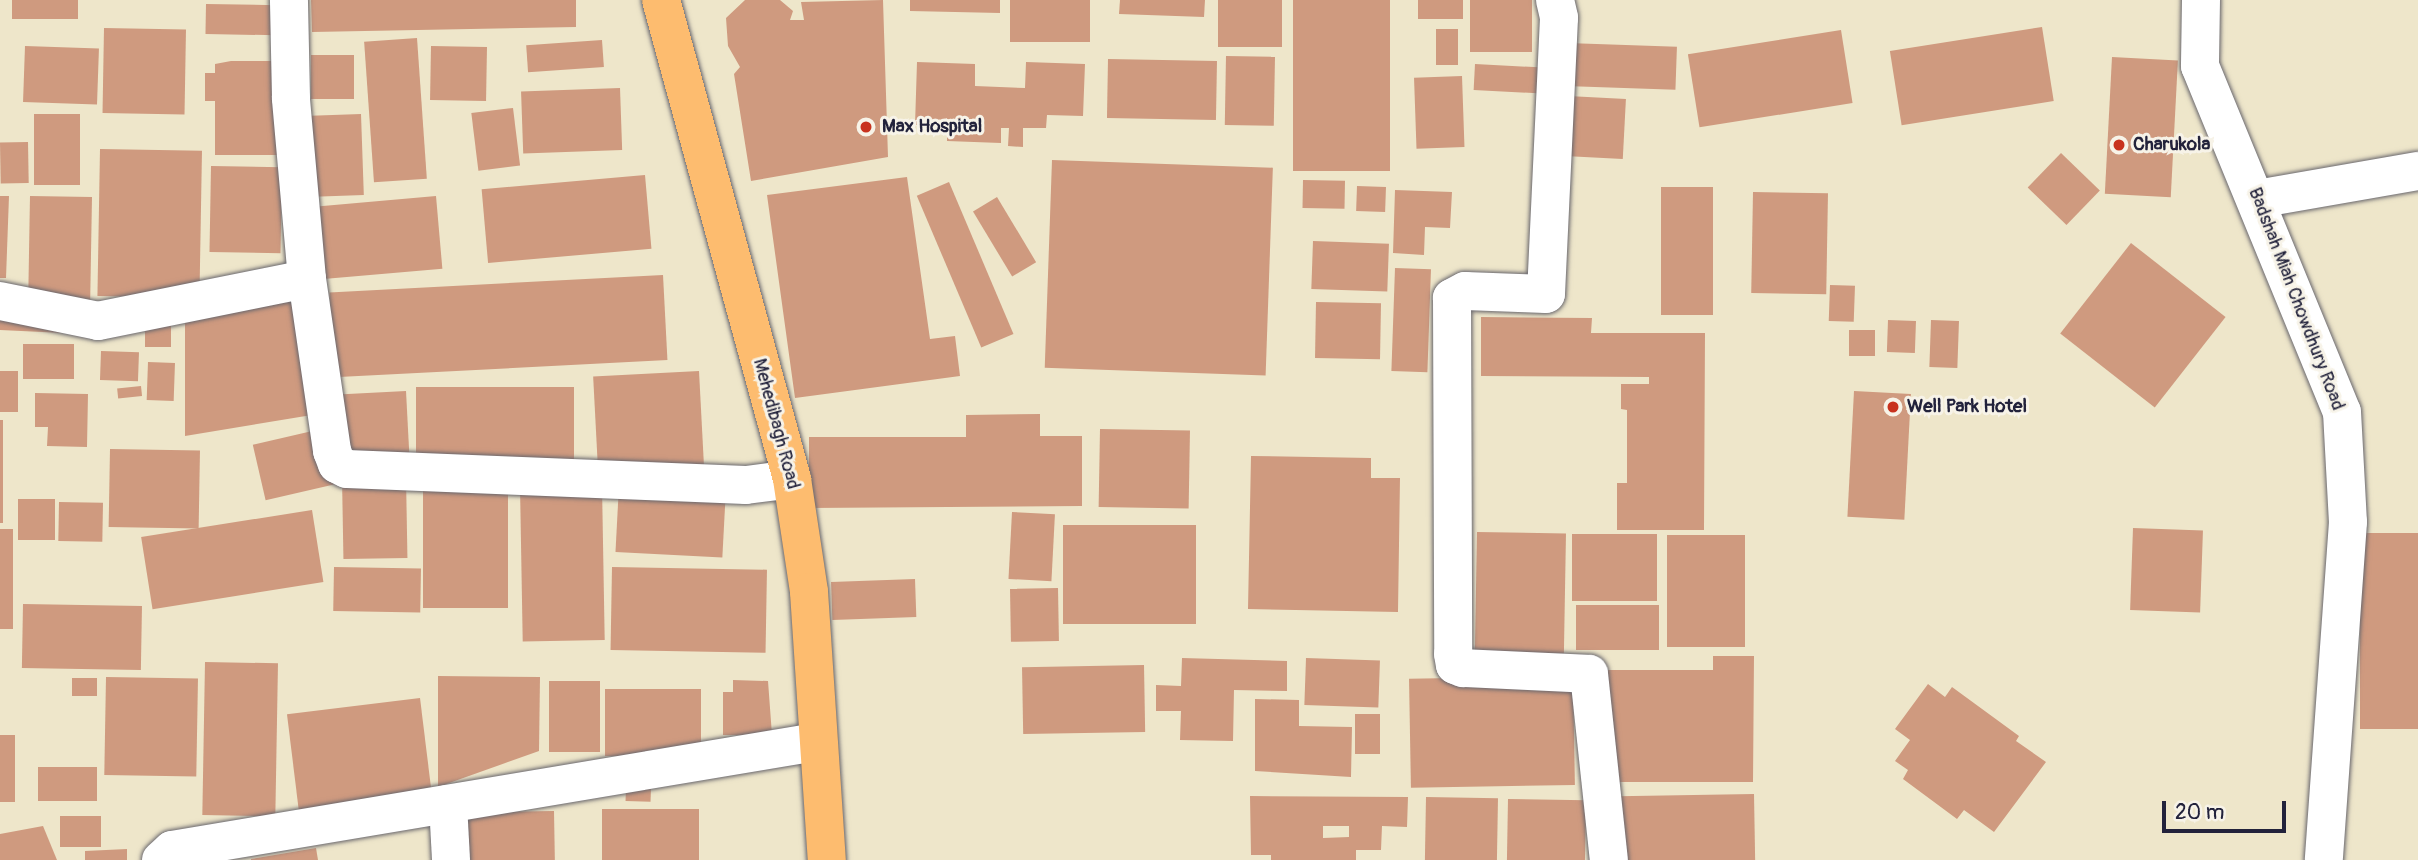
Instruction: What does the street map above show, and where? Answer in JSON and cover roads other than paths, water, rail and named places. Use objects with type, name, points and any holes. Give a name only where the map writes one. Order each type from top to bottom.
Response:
[{"type":"main road","name":"Mehedibagh Road","points":[[661,0],[792,479],[809,592],[827,860]]},
{"type":"street","points":[[289,0],[291,98],[307,279],[332,451],[337,464],[347,469],[746,485],[792,479]]},
{"type":"street","points":[[1555,0],[1559,18],[1546,294],[1465,290],[1452,298],[1453,654],[1455,665],[1463,668],[1589,674],[1609,860]]},
{"type":"street","name":"Badshah Miah Chowdhury Road","points":[[2201,0],[2200,66],[2257,199],[2342,412],[2347,522],[2324,860]]},
{"type":"street","points":[[2257,199],[2418,171]]},
{"type":"street","points":[[0,301],[99,321],[307,279]]},
{"type":"street","points":[[162,860],[172,850],[817,742]]},
{"type":"street","points":[[448,804],[451,860]]},
{"type":"place","name":"Max Hospital","points":[[866,127]]},
{"type":"place","name":"Charukola","points":[[2119,145]]},
{"type":"place","name":"Well Park Hotel","points":[[1893,407]]}]
